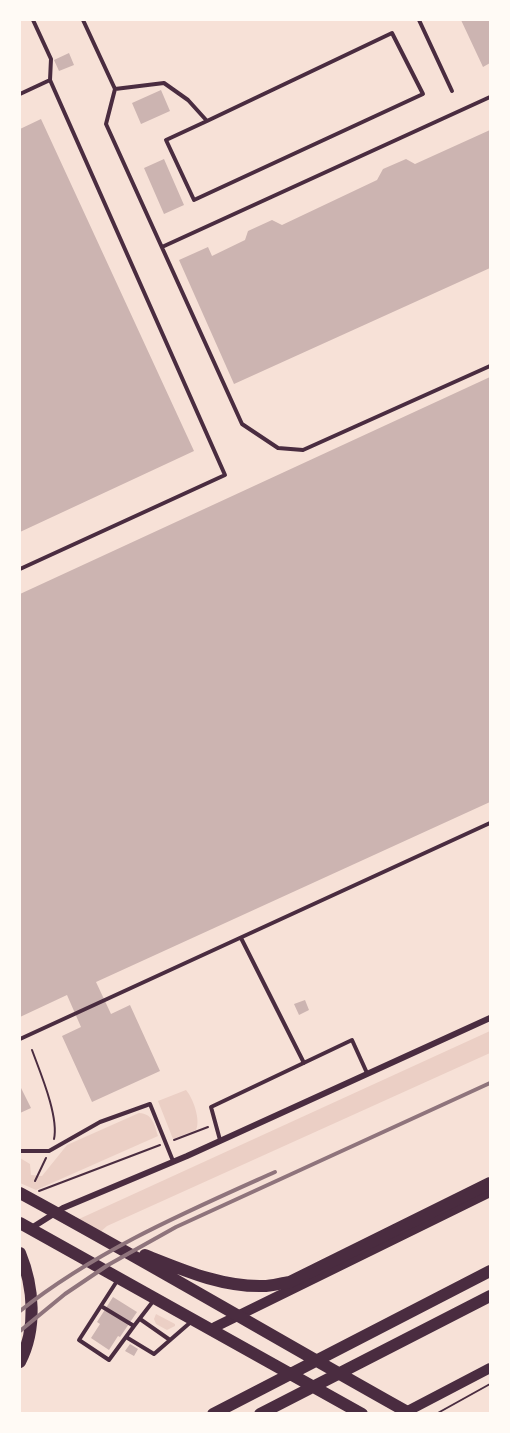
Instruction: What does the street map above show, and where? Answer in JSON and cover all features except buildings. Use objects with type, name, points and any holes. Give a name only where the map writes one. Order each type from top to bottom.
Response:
[{"type":"main road","points":[[107,1240],[192,1274],[216,1281],[264,1287],[290,1282],[314,1271],[490,1183]]},
{"type":"main road","points":[[214,1327],[490,1192]]},
{"type":"main road","points":[[20,1193],[107,1240],[280,1342],[411,1413]]},
{"type":"main road","points":[[20,1221],[214,1327],[362,1413]]},
{"type":"main road","points":[[20,1221],[362,1413]]},
{"type":"main road","points":[[20,1253],[27,1272],[32,1316],[28,1339],[20,1362]]},
{"type":"main road","points":[[213,1413],[490,1271]]},
{"type":"main road","points":[[260,1413],[490,1296]]},
{"type":"main road","points":[[460,1312],[490,1301]]},
{"type":"main road","points":[[402,1413],[490,1368]]},
{"type":"street","points":[[33,1227],[63,1208],[490,1018]]},
{"type":"lane","points":[[20,569],[225,475],[50,80],[51,59],[33,20]]},
{"type":"lane","points":[[83,20],[115,89],[106,124],[242,424],[278,448],[303,450],[490,366]]},
{"type":"lane","points":[[419,20],[452,91]]},
{"type":"lane","points":[[392,33],[423,94],[194,200],[166,140],[207,121],[392,33]]},
{"type":"lane","points":[[20,94],[50,80]]},
{"type":"lane","points":[[115,89],[164,82],[188,100],[207,121]]},
{"type":"lane","points":[[162,247],[490,97]]},
{"type":"lane","points":[[20,1039],[490,824]]},
{"type":"lane","points":[[241,938],[304,1063]]},
{"type":"lane","points":[[220,1140],[211,1107],[352,1041],[367,1073]]},
{"type":"lane","points":[[20,1151],[49,1151],[100,1122],[150,1104],[173,1161]]},
{"type":"lane","points":[[117,1273],[101,1306],[79,1340],[109,1360],[157,1296]]},
{"type":"lane","points":[[101,1306],[134,1326]]},
{"type":"lane","points":[[126,1337],[154,1354],[196,1317]]},
{"type":"lane","points":[[140,1319],[170,1340]]},
{"type":"path","points":[[32,1050],[45,1083],[55,1124],[55,1136],[35,1181]]},
{"type":"path","points":[[37,1191],[216,1124]]},
{"type":"path","points":[[436,1413],[490,1384]]},
{"type":"shaded area","points":[[490,1031],[490,1053],[107,1226],[98,1234],[79,1219]]},
{"type":"shaded area","points":[[186,1090],[196,1109],[198,1121],[196,1130],[173,1139],[158,1101]]},
{"type":"shaded area","points":[[139,1113],[150,1118],[158,1136],[36,1190],[20,1183],[20,1158],[30,1164],[31,1175],[42,1176],[67,1145]]},
{"type":"shaded area","points":[[156,1314],[175,1326],[167,1330],[156,1324],[154,1319]]},
{"type":"railway","points":[[20,1331],[65,1294],[108,1265],[176,1227],[490,1083]]},
{"type":"railway","points":[[20,1311],[49,1289],[111,1251],[176,1217],[275,1172]]}]
